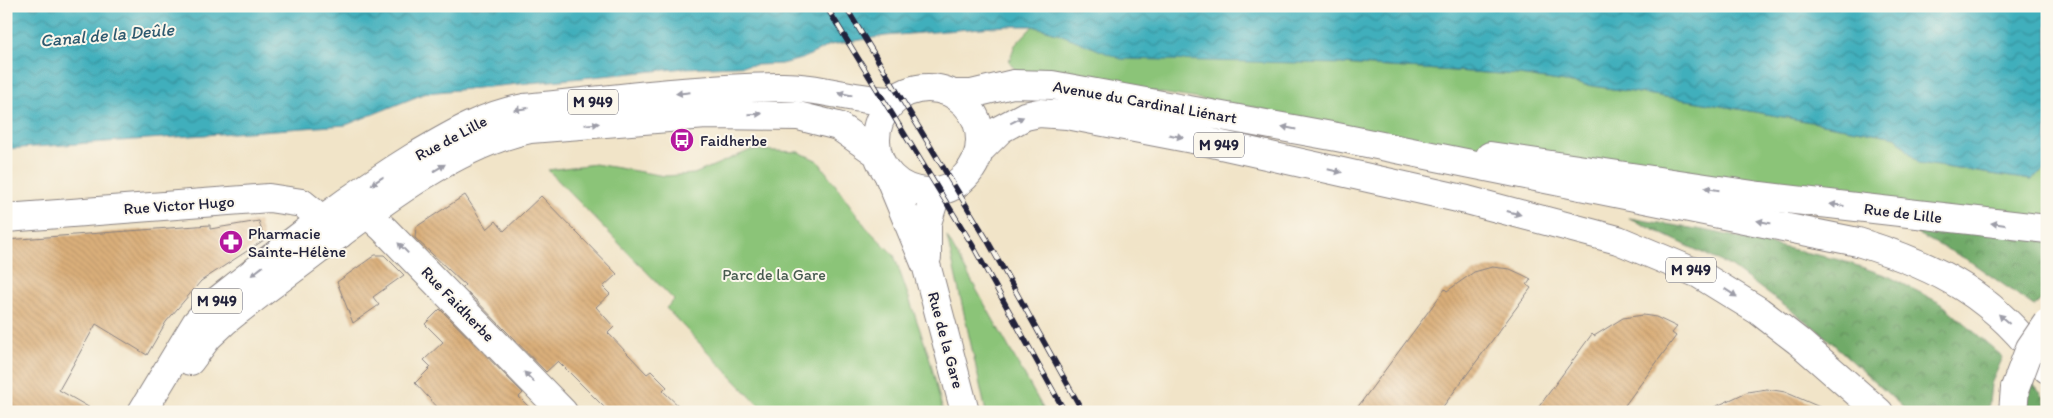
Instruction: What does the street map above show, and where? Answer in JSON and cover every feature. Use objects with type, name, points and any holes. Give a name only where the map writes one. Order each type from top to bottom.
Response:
[{"type":"main road","name":"Avenue du Cardinal Liénart","points":[[953,94],[971,94],[1013,84],[1052,84],[1337,137]]},
{"type":"main road","name":"Rue de Lille","points":[[142,412],[204,313],[332,227],[452,134],[503,112],[703,91],[779,87],[809,88],[877,101],[893,101]]},
{"type":"main road","points":[[922,88],[938,88],[953,94],[974,114],[980,131],[980,150],[974,165],[963,179],[946,189],[937,191],[914,190],[900,184],[883,164],[876,140],[878,125],[884,112],[893,101],[906,92],[922,88]]},
{"type":"main road","name":"M 949","points":[[980,150],[1001,129],[1025,116],[1052,113],[1075,116],[1208,142],[1466,200],[1618,240],[1699,274],[1759,311],[1798,341],[1879,412]]},
{"type":"main road","name":"Rue de Lille","points":[[360,206],[464,152],[509,133],[530,129],[706,115],[792,115],[821,120],[838,126],[883,164]]},
{"type":"main road","points":[[1337,137],[1812,232],[1894,253],[1953,279],[1980,298],[2027,342],[2047,369]]},
{"type":"main road","name":"Rue de Lille","points":[[1337,137],[1442,149],[1760,196],[2047,229]]},
{"type":"main road","name":"Rue de la Gare","points":[[883,164],[927,268],[965,412]]},
{"type":"main road","name":"Rue de la Gare","points":[[927,268],[927,223],[937,191]]},
{"type":"main road","name":"Rue Victor Hugo","points":[[6,218],[269,198],[302,203],[332,227]]},
{"type":"main road","name":"Rue Faidherbe","points":[[360,206],[563,412]]},
{"type":"main road","name":"Rue de Lille","points":[[159,412],[188,364],[208,337],[332,227]]},
{"type":"main road","points":[[2014,400],[2030,348],[2047,323]]},
{"type":"green space","points":[[1033,26],[1057,33],[1342,64],[1519,75],[1693,101],[1896,137],[1918,163],[2031,180],[2047,168],[2047,229],[1337,137],[1259,108],[1016,71],[1009,61],[1015,45]]},
{"type":"green space","name":"Parc de la Gare","points":[[751,150],[799,152],[818,161],[866,227],[894,255],[929,356],[943,412],[765,412],[666,308],[674,300],[548,170],[595,164],[665,176],[694,174]]},
{"type":"green space","points":[[1629,218],[1709,231],[1840,260],[1888,276],[1942,304],[2003,357],[1991,384],[1988,412],[1908,412],[1820,332],[1732,267]]},
{"type":"green space","points":[[1890,220],[2047,240],[2047,295],[2034,306],[1968,260]]},
{"type":"green space","points":[[947,237],[1045,412],[986,412]]},
{"type":"green space","points":[[2032,383],[2043,396],[2047,412],[2027,412],[2027,403]]},
{"type":"water","name":"Canal de la Deûle","points":[[6,6],[2047,6],[2047,168],[2031,180],[1918,163],[1896,137],[1693,101],[1519,75],[1342,64],[1121,59],[1057,33],[1033,26],[1005,26],[885,36],[830,45],[802,59],[781,64],[685,68],[426,93],[346,125],[6,149]]},
{"type":"building","points":[[465,195],[487,229],[496,221],[504,231],[541,196],[617,274],[603,287],[610,294],[596,307],[614,327],[608,333],[647,374],[651,371],[667,387],[663,391],[685,412],[609,412],[558,361],[546,372],[463,287],[465,285],[415,238],[416,227]]},
{"type":"building","points":[[259,221],[264,240],[201,281],[166,322],[147,355],[96,324],[59,390],[97,412],[6,412],[6,240],[210,225],[210,229]]},
{"type":"building","points":[[375,255],[384,255],[404,275],[373,297],[379,305],[353,323],[337,282]]},
{"type":"building","points":[[1492,267],[1510,269],[1531,279],[1527,285],[1531,288],[1439,412],[1354,412],[1445,289],[1447,291],[1474,272]]},
{"type":"building","points":[[440,309],[523,393],[519,397],[534,412],[442,412],[415,383],[431,367],[424,360],[443,342],[425,324]]},
{"type":"building","points":[[1643,315],[1656,317],[1677,327],[1672,333],[1676,336],[1620,412],[1535,412],[1592,334],[1594,336],[1623,318]]},
{"type":"building","points":[[1767,389],[1785,392],[1831,412],[1704,412],[1747,392]]},
{"type":"railway","points":[[826,6],[973,246],[1065,412]]},
{"type":"railway","points":[[845,6],[986,238],[1083,412]]},
{"type":"place","name":"Faidherbe","points":[[682,140]]},
{"type":"place","name":"Pharmacie Sainte-Hélène","points":[[231,242]]}]
